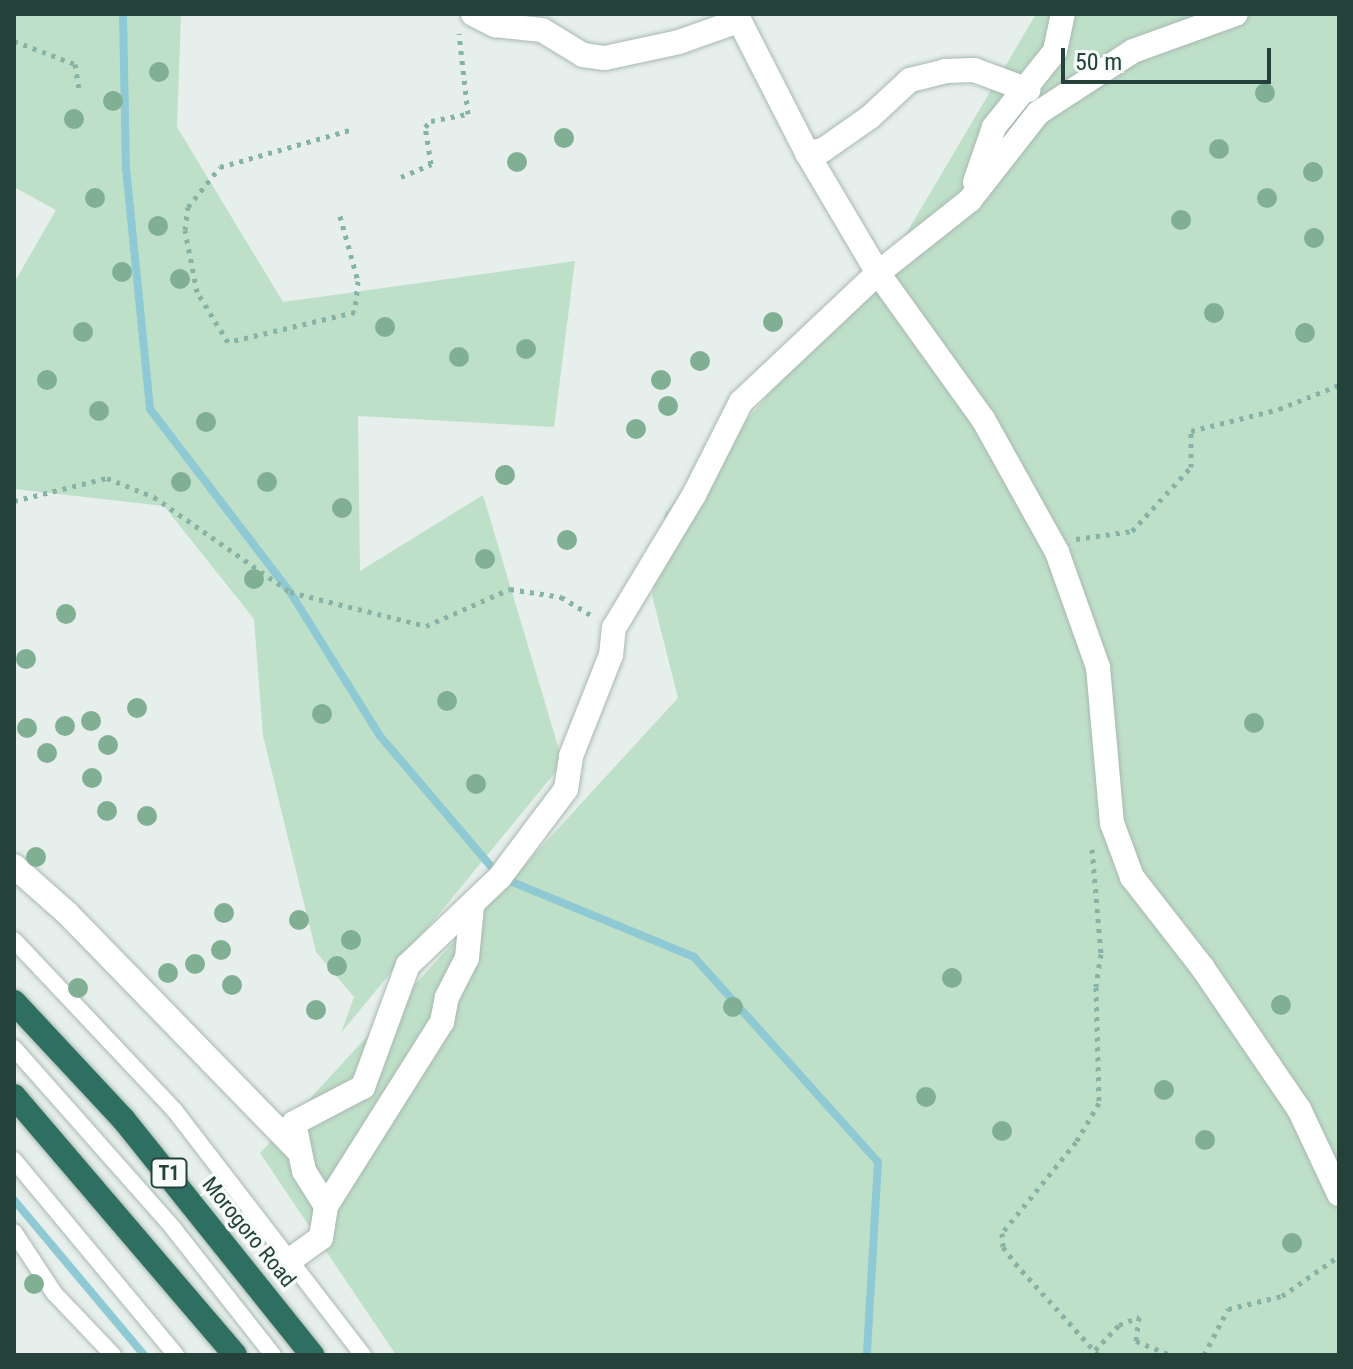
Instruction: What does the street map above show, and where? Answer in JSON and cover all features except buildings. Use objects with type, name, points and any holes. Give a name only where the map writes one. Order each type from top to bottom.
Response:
[{"type":"highway","name":"Morogoro Road","points":[[14,1002],[134,1132],[312,1355]]},
{"type":"highway","points":[[14,1096],[235,1355]]},
{"type":"street","points":[[970,200],[994,127],[1028,90],[1055,51],[1063,14]]},
{"type":"street","points":[[326,1206],[301,1154],[294,1123],[363,1087],[408,965],[472,906],[566,789],[571,756],[611,655],[614,628],[694,495],[741,402],[878,273],[970,200],[1038,113],[1082,79],[1133,51],[1236,14]]},
{"type":"street","points":[[465,22],[542,30],[583,55],[605,58],[679,42],[737,17],[807,153],[878,273],[983,419],[1057,552],[1098,667],[1112,823],[1132,877],[1202,967],[1299,1109],[1339,1194]]},
{"type":"street","points":[[807,153],[823,150],[870,117],[910,80],[945,71],[974,70],[1028,90]]},
{"type":"street","points":[[14,866],[67,913],[301,1154]]},
{"type":"street","points":[[293,1258],[321,1238],[326,1206],[442,1022],[447,997],[467,958],[472,906]]},
{"type":"lane","points":[[14,940],[175,1111],[293,1258],[363,1355]]},
{"type":"lane","points":[[14,1048],[135,1183],[273,1355]]},
{"type":"lane","points":[[14,1160],[176,1355]]},
{"type":"lane","points":[[14,1232],[54,1293],[113,1355]]},
{"type":"path","points":[[401,177],[431,164],[425,127],[431,121],[468,114],[465,22]]},
{"type":"path","points":[[14,41],[75,64],[79,88]]},
{"type":"path","points":[[340,216],[358,281],[355,312],[228,342],[197,292],[185,230],[188,207],[220,167],[353,129]]},
{"type":"path","points":[[1057,552],[1078,537],[1132,531],[1191,467],[1191,431],[1279,409],[1339,385]]},
{"type":"path","points":[[14,501],[107,478],[154,497],[290,592],[340,608],[426,626],[510,589],[561,597],[614,628]]},
{"type":"path","points":[[1091,839],[1101,954],[1096,987],[1099,1103],[1076,1142],[1002,1233],[1003,1247],[1097,1352],[1119,1325],[1139,1317],[1136,1341],[1170,1355]]},
{"type":"path","points":[[1204,1355],[1228,1309],[1282,1296],[1339,1256]]},
{"type":"green space","points":[[14,14],[181,14],[177,127],[283,302],[575,261],[554,427],[358,416],[360,571],[483,495],[563,763],[341,1033],[354,997],[316,952],[263,736],[254,619],[164,506],[14,489],[14,283],[56,210],[14,187]]},
{"type":"green space","points":[[1036,14],[1339,14],[1339,1355],[396,1355],[260,1153],[678,698],[652,595],[665,513],[900,244]]},
{"type":"waterway","points":[[123,14],[126,168],[150,409],[290,592],[380,736],[500,877],[694,957],[878,1162],[867,1355]]},
{"type":"waterway","points":[[14,1200],[144,1355]]}]
